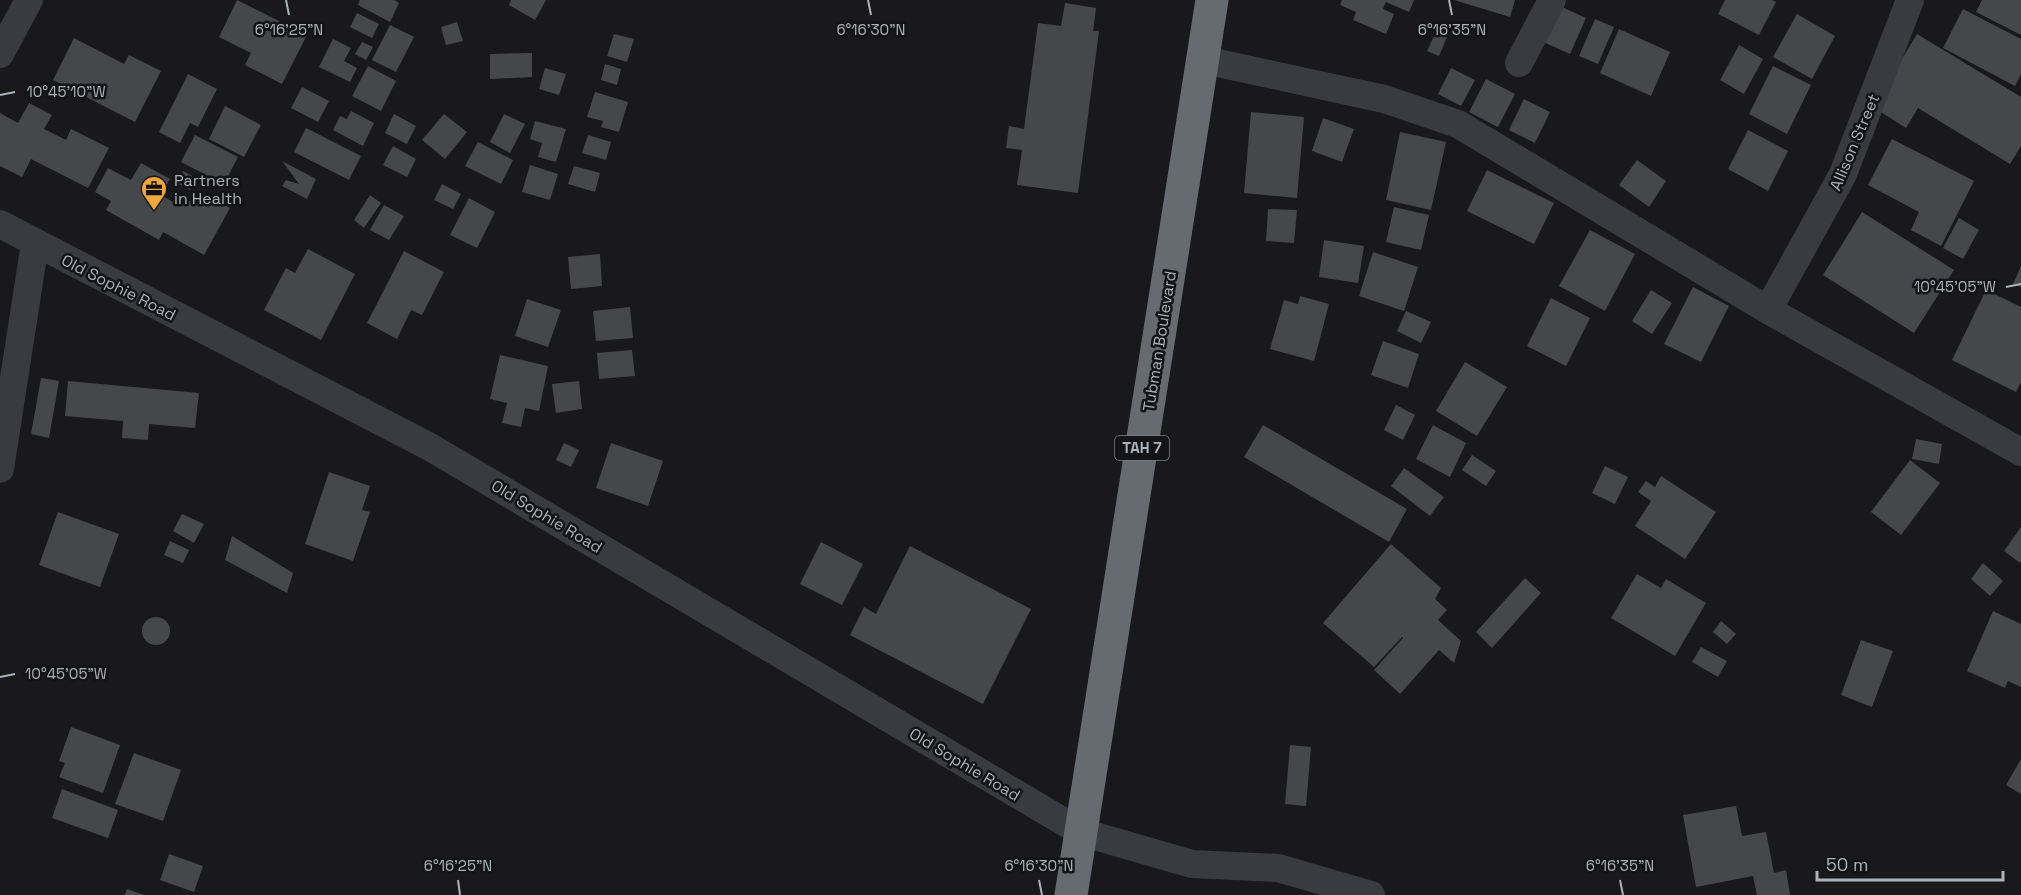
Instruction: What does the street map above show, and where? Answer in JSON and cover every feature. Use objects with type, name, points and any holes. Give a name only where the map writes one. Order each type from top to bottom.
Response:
[{"type":"highway","name":"Tubman Boulevard","points":[[1071,895],[1212,0]]},
{"type":"street","points":[[0,54],[29,0]]},
{"type":"street","points":[[1519,63],[1552,0]]},
{"type":"street","name":"Allison Street","points":[[1767,310],[1843,174],[1910,0]]},
{"type":"street","points":[[1204,60],[1384,99],[1458,124],[1767,310],[2021,452]]},
{"type":"street","name":"Old Sophie Road","points":[[0,224],[430,447],[1081,832],[1192,864],[1278,868],[1371,895]]},
{"type":"street","points":[[0,466],[35,243]]},
{"type":"building","points":[[237,0],[307,35],[282,84],[245,65],[251,53],[219,37]]},
{"type":"building","points":[[360,0],[394,0],[399,3],[390,22],[358,5]]},
{"type":"building","points":[[511,0],[546,0],[535,20],[509,5]]},
{"type":"building","points":[[1342,0],[1414,0],[1409,12],[1386,2],[1383,9],[1394,14],[1386,34],[1353,20],[1356,12],[1340,5]]},
{"type":"building","points":[[1454,0],[1515,0],[1510,17]]},
{"type":"building","points":[[1725,0],[1772,0],[1776,2],[1759,35],[1718,14]]},
{"type":"building","points":[[1982,0],[2021,0],[2021,35],[1976,12]]},
{"type":"building","points":[[1065,3],[1096,8],[1093,31],[1099,31],[1078,193],[1017,185],[1022,150],[1006,148],[1009,126],[1024,129],[1038,23],[1061,26]]},
{"type":"building","points":[[1555,4],[1586,18],[1570,54],[1539,40]]},
{"type":"building","points":[[1963,9],[2021,39],[2021,74],[2015,86],[1943,48]]},
{"type":"building","points":[[357,13],[379,24],[372,38],[350,27]]},
{"type":"building","points":[[1797,14],[1835,36],[1812,79],[1773,57]]},
{"type":"building","points":[[1595,19],[1614,27],[1598,64],[1579,56]]},
{"type":"building","points":[[457,22],[463,41],[446,45],[441,27]]},
{"type":"building","points":[[390,25],[414,37],[396,72],[372,60]]},
{"type":"building","points":[[1619,29],[1670,52],[1651,96],[1600,73]]},
{"type":"building","points":[[1436,32],[1447,37],[1439,56],[1427,51]]},
{"type":"building","points":[[614,34],[634,39],[627,62],[607,56]]},
{"type":"building","points":[[1917,34],[2021,97],[2021,146],[2010,164],[1918,108],[1906,128],[1873,107]]},
{"type":"building","points":[[74,38],[124,64],[129,55],[161,71],[135,122],[53,80]]},
{"type":"building","points":[[333,39],[351,48],[344,61],[357,68],[350,82],[319,67]]},
{"type":"building","points":[[362,42],[373,47],[366,60],[355,54]]},
{"type":"building","points":[[1739,45],[1763,59],[1744,94],[1720,80]]},
{"type":"building","points":[[532,53],[532,77],[490,79],[490,54]]},
{"type":"building","points":[[605,64],[621,69],[617,85],[601,80]]},
{"type":"building","points":[[368,66],[396,81],[381,111],[352,96]]},
{"type":"building","points":[[1773,66],[1811,85],[1787,134],[1749,114]]},
{"type":"building","points":[[545,68],[566,74],[559,95],[539,89]]},
{"type":"building","points":[[1451,68],[1475,80],[1461,106],[1438,94]]},
{"type":"building","points":[[188,74],[217,89],[198,127],[190,123],[180,143],[159,132]]},
{"type":"building","points":[[1486,79],[1515,94],[1498,127],[1469,112]]},
{"type":"building","points":[[302,87],[329,101],[318,122],[291,108]]},
{"type":"building","points":[[595,92],[628,102],[619,132],[601,127],[603,121],[587,117]]},
{"type":"building","points":[[1524,99],[1550,112],[1535,143],[1509,130]]},
{"type":"building","points":[[29,103],[52,115],[44,129],[66,140],[71,129],[109,148],[88,188],[31,159],[22,177],[0,166],[0,113],[18,123]]},
{"type":"building","points":[[225,106],[261,125],[244,157],[209,139]]},
{"type":"building","points":[[351,111],[374,123],[363,146],[333,130],[340,116],[347,119]]},
{"type":"building","points":[[1251,112],[1304,117],[1297,198],[1244,193]]},
{"type":"building","points":[[394,114],[416,126],[407,144],[385,133]]},
{"type":"building","points":[[444,114],[467,132],[445,159],[422,140]]},
{"type":"building","points":[[504,114],[525,124],[510,153],[490,142]]},
{"type":"building","points":[[1323,118],[1354,129],[1342,162],[1312,151]]},
{"type":"building","points":[[535,121],[566,129],[556,162],[538,157],[542,143],[530,139]]},
{"type":"building","points":[[306,128],[361,156],[349,180],[294,152]]},
{"type":"building","points":[[1748,130],[1788,151],[1768,191],[1728,169]]},
{"type":"building","points":[[1400,132],[1446,142],[1431,210],[1386,200]]},
{"type":"building","points":[[195,135],[238,157],[224,184],[181,162]]},
{"type":"building","points":[[588,135],[611,142],[606,160],[582,153]]},
{"type":"building","points":[[1892,139],[1974,181],[1941,246],[1911,230],[1919,212],[1868,185]]},
{"type":"building","points":[[478,142],[513,160],[501,184],[465,166]]},
{"type":"building","points":[[393,146],[416,159],[407,177],[383,165]]},
{"type":"building","points":[[1637,160],[1666,181],[1649,207],[1619,185]]},
{"type":"building","points":[[282,161],[316,179],[307,199],[282,186],[286,180],[299,184]]},
{"type":"building","points":[[141,163],[170,179],[161,195],[178,205],[183,197],[193,203],[200,192],[230,208],[204,255],[163,232],[159,240],[106,210],[111,201],[95,192],[108,168],[131,180]]},
{"type":"building","points":[[530,165],[558,174],[550,200],[522,192]]},
{"type":"building","points":[[574,166],[600,173],[595,192],[568,184]]},
{"type":"building","points":[[1487,170],[1554,203],[1534,244],[1467,211]]},
{"type":"building","points":[[183,171],[196,178],[190,190],[177,183]]},
{"type":"building","points":[[442,184],[461,194],[453,209],[434,200]]},
{"type":"building","points":[[370,195],[381,203],[364,228],[354,220]]},
{"type":"building","points":[[469,198],[495,212],[477,248],[450,235]]},
{"type":"building","points":[[384,205],[404,216],[389,240],[370,230]]},
{"type":"building","points":[[1394,207],[1429,215],[1421,250],[1386,242]]},
{"type":"building","points":[[1268,209],[1297,210],[1294,243],[1266,241]]},
{"type":"building","points":[[1862,212],[1954,270],[1914,333],[1823,275]]},
{"type":"building","points":[[1959,218],[1979,230],[1963,259],[1943,248]]},
{"type":"building","points":[[1590,230],[1635,254],[1605,311],[1559,286]]},
{"type":"building","points":[[1324,240],[1364,246],[1358,283],[1319,277]]},
{"type":"building","points":[[308,249],[355,274],[321,340],[264,310],[286,268],[295,273]]},
{"type":"building","points":[[404,251],[444,272],[422,315],[411,310],[397,339],[367,323]]},
{"type":"building","points":[[1373,252],[1418,267],[1404,311],[1359,296]]},
{"type":"building","points":[[600,254],[602,286],[571,289],[568,257]]},
{"type":"building","points":[[2021,266],[2021,287],[2013,284]]},
{"type":"building","points":[[1693,287],[1729,306],[1701,362],[1664,344]]},
{"type":"building","points":[[1651,290],[1672,303],[1652,334],[1632,321]]},
{"type":"building","points":[[1986,290],[2021,307],[2021,382],[2016,392],[1952,360]]},
{"type":"building","points":[[1300,296],[1329,304],[1314,361],[1270,349],[1284,300],[1298,304]]},
{"type":"building","points":[[1551,298],[1590,318],[1566,366],[1527,346]]},
{"type":"building","points":[[527,299],[561,310],[548,347],[515,336]]},
{"type":"building","points":[[630,307],[633,338],[596,341],[593,311]]},
{"type":"building","points":[[1406,311],[1431,322],[1421,343],[1397,331]]},
{"type":"building","points":[[1383,341],[1419,354],[1408,388],[1371,375]]},
{"type":"building","points":[[632,350],[635,376],[599,379],[597,353]]},
{"type":"building","points":[[500,355],[548,366],[539,411],[525,408],[521,427],[502,423],[507,403],[490,399]]},
{"type":"building","points":[[1465,362],[1507,387],[1477,436],[1436,411]]},
{"type":"building","points":[[41,378],[59,381],[49,438],[31,434]]},
{"type":"building","points":[[68,381],[199,393],[195,428],[149,424],[148,440],[122,438],[123,421],[65,416]]},
{"type":"building","points":[[579,381],[582,409],[556,413],[552,384]]},
{"type":"building","points":[[1396,405],[1415,415],[1403,440],[1384,430]]},
{"type":"building","points":[[1263,425],[1407,509],[1389,542],[1244,457]]},
{"type":"building","points":[[1433,425],[1466,443],[1450,477],[1416,459]]},
{"type":"building","points":[[1916,439],[1942,444],[1939,464],[1912,459]]},
{"type":"building","points":[[564,443],[579,450],[571,467],[556,460]]},
{"type":"building","points":[[611,443],[663,461],[648,506],[596,488]]},
{"type":"building","points":[[1472,455],[1496,471],[1486,486],[1462,470]]},
{"type":"building","points":[[1910,460],[1940,483],[1901,535],[1871,512]]},
{"type":"building","points":[[1605,466],[1628,477],[1615,504],[1592,493]]},
{"type":"building","points":[[1404,468],[1444,497],[1430,516],[1391,486]]},
{"type":"building","points":[[329,472],[370,486],[362,510],[370,512],[353,561],[305,544]]},
{"type":"building","points":[[1661,476],[1716,512],[1685,559],[1635,526],[1651,501],[1638,492],[1646,481],[1655,487]]},
{"type":"building","points":[[58,512],[119,534],[100,587],[39,565]]},
{"type":"building","points":[[182,514],[204,524],[194,543],[173,531]]},
{"type":"building","points":[[2021,527],[2021,561],[2020,563],[2004,551]]},
{"type":"building","points":[[232,536],[293,573],[287,593],[225,560]]},
{"type":"building","points":[[170,541],[189,550],[183,563],[164,555]]},
{"type":"building","points":[[821,542],[863,564],[842,605],[800,584]]},
{"type":"building","points":[[1391,544],[1441,588],[1435,599],[1447,610],[1438,620],[1461,641],[1454,663],[1439,650],[1400,694],[1374,670],[1402,637],[1374,667],[1323,623]]},
{"type":"building","points":[[910,546],[1031,609],[983,704],[850,635],[864,607],[876,614]]},
{"type":"building","points":[[1983,563],[2003,581],[1990,596],[1971,579]]},
{"type":"building","points":[[1637,574],[1661,588],[1666,579],[1706,603],[1675,656],[1611,618]]},
{"type":"building","points":[[1525,578],[1541,593],[1492,648],[1476,632]]},
{"type":"building","points":[[1993,611],[2021,624],[2021,687],[2008,681],[2005,688],[1967,671]]},
{"type":"building","points":[[156,617],[166,621],[170,631],[166,641],[156,645],[146,641],[142,631],[146,621]]},
{"type":"building","points":[[1721,621],[1736,634],[1727,644],[1713,632]]},
{"type":"building","points":[[1861,640],[1893,651],[1872,707],[1841,695]]},
{"type":"building","points":[[1701,647],[1727,661],[1718,677],[1692,662]]},
{"type":"building","points":[[71,727],[120,745],[103,793],[59,777],[65,763],[59,761]]},
{"type":"building","points":[[1290,745],[1311,747],[1306,806],[1285,804]]},
{"type":"building","points":[[134,753],[181,770],[163,821],[115,804]]},
{"type":"building","points":[[2021,759],[2021,794],[2006,785]]},
{"type":"building","points":[[62,789],[118,810],[108,838],[52,818]]},
{"type":"building","points":[[1736,806],[1742,836],[1766,832],[1774,873],[1786,870],[1790,895],[1757,895],[1753,876],[1696,887],[1683,815]]},
{"type":"building","points":[[169,854],[203,866],[194,892],[160,880]]},
{"type":"building","points":[[127,889],[144,895],[125,895]]},
{"type":"place","name":"Partners in Health","points":[[154,212]]}]
